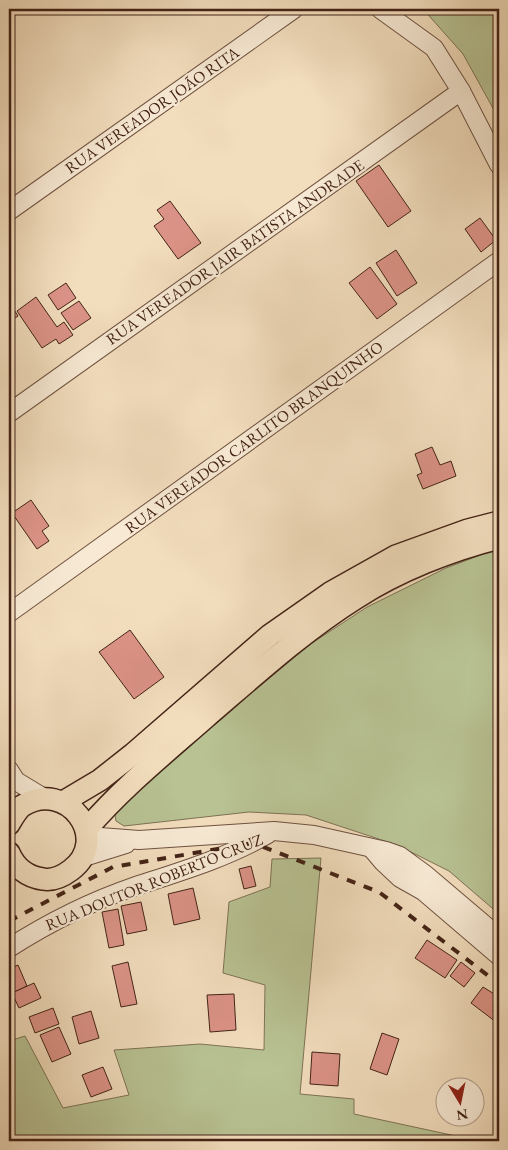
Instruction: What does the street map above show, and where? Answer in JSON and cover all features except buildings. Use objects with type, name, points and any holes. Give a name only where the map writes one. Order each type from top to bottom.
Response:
[{"type":"main road","points":[[9,824],[21,807],[54,800],[107,774],[270,635],[330,593],[396,556],[468,530],[499,522]]},
{"type":"main road","points":[[86,833],[105,807],[134,780],[292,643],[357,597],[416,566],[474,544],[499,538]]},
{"type":"main road","points":[[9,882],[44,880],[63,876],[78,865],[86,848],[86,833],[78,813],[54,800]]},
{"type":"main road","points":[[9,853],[12,862],[26,874],[44,880]]},
{"type":"street","name":"RUA VEREADOR JOÃO RITA","points":[[9,211],[294,9]]},
{"type":"street","points":[[380,9],[434,48],[461,91],[499,165]]},
{"type":"street","name":"RUA VEREADOR JAIR BATISTA ANDRADE","points":[[9,413],[461,91]]},
{"type":"street","name":"RUA VEREADOR CARLITO BRANQUINHO","points":[[9,613],[499,261]]},
{"type":"street","points":[[9,770],[16,781],[54,800]]},
{"type":"street","name":"RUA DOUTOR ROBERTO CRUZ","points":[[86,833],[139,840],[274,831],[314,836],[386,851],[400,856],[426,875],[499,937]]},
{"type":"street","name":"RUA DOUTOR ROBERTO CRUZ","points":[[9,948],[36,930],[94,903],[135,886],[210,862],[253,843],[274,831]]},
{"type":"street","name":"RUA DOUTOR ROBERTO CRUZ","points":[[81,858],[139,840]]},
{"type":"street","points":[[372,849],[400,878],[423,891],[499,956]]},
{"type":"green space","points":[[423,9],[499,9],[499,119],[463,54]]},
{"type":"green space","points":[[499,548],[499,914],[449,871],[397,845],[306,815],[249,812],[124,826],[116,821],[115,815],[123,801],[309,645],[367,607],[446,568]]},
{"type":"green space","points":[[321,858],[300,1094],[354,1099],[354,1114],[479,1141],[9,1141],[9,1041],[25,1036],[63,1108],[129,1095],[114,1050],[200,1044],[264,1050],[265,985],[223,973],[229,902],[270,887],[272,859]]},
{"type":"railway","points":[[9,921],[113,867],[253,843],[379,892],[499,984]]}]
